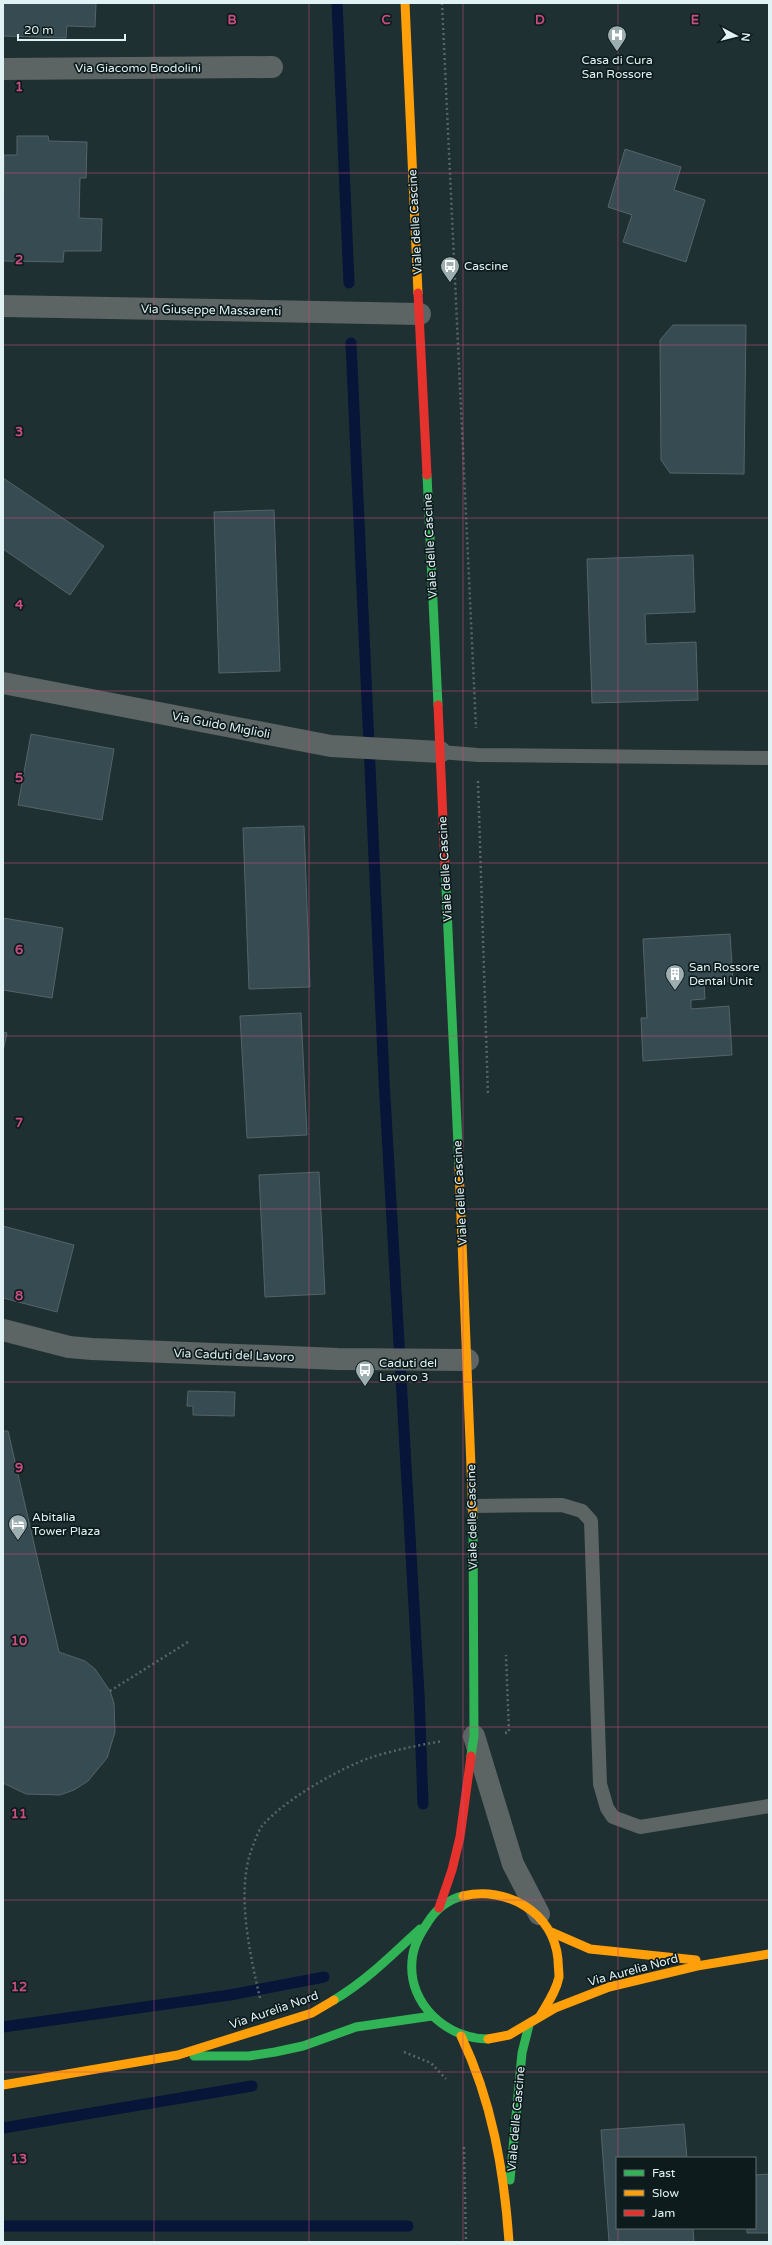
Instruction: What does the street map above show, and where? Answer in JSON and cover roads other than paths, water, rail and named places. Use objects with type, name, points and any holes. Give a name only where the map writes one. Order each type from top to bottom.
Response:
[{"type":"main road","name":"Viale delle Cascine","points":[[405,3],[468,1360],[473,1506],[474,1736],[460,1837],[452,1870],[439,1908]]},
{"type":"main road","name":"Via Aurelia Nord","points":[[439,1908],[458,1897],[479,1892],[501,1893],[521,1901],[545,1923],[575,1944],[590,1949],[713,1962]]},
{"type":"main road","points":[[439,1908],[423,1926],[414,1948],[412,1973],[418,1996],[432,2016],[445,2028],[461,2036],[479,2039],[496,2039],[514,2034],[540,2016],[552,1997],[559,1975],[558,1953],[545,1923]]},
{"type":"main road","name":"Via Aurelia Nord","points":[[3,2085],[178,2055],[312,2013],[336,2000],[376,1970],[423,1926]]},
{"type":"main road","name":"Via Aurelia Nord","points":[[540,2016],[595,1991],[713,1962],[769,1954]]},
{"type":"main road","name":"Via Aurelia Nord","points":[[178,2055],[249,2056],[303,2046],[356,2027],[432,2016]]},
{"type":"main road","name":"Viale delle Cascine","points":[[507,2213],[522,2053],[529,2025]]},
{"type":"main road","name":"Viale delle Cascine","points":[[461,2036],[474,2062],[496,2145],[507,2213],[509,2242]]},
{"type":"street","name":"Via Giacomo Brodolini","points":[[3,68],[272,67]]},
{"type":"street","name":"Via Giuseppe Massarenti","points":[[3,306],[420,314]]},
{"type":"street","name":"Via Guido Miglioli","points":[[3,683],[347,748],[440,752]]},
{"type":"street","name":"Via Caduti del Lavoro","points":[[3,1330],[69,1347],[92,1349],[378,1359],[468,1360]]},
{"type":"street","name":"Viale delle Cascine","points":[[474,1736],[513,1864],[545,1923]]},
{"type":"lane","points":[[440,752],[478,755],[769,758]]},
{"type":"lane","points":[[473,1506],[562,1505],[582,1511],[591,1521],[600,1784],[607,1808],[613,1817],[640,1827],[769,1806]]},
{"type":"waterway","points":[[337,3],[349,283]]},
{"type":"waterway","points":[[351,343],[384,1080],[419,1694],[423,1804]]},
{"type":"waterway","points":[[3,2027],[230,1995],[324,1977]]},
{"type":"waterway","points":[[3,2128],[252,2086]]},
{"type":"waterway","points":[[3,2226],[408,2226]]},
{"type":"place","name":"Casa di Cura San Rossore","points":[[617,52]]},
{"type":"place","name":"Cascine","points":[[450,283]]},
{"type":"place","name":"San Rossore Dental Unit","points":[[675,991]]},
{"type":"place","name":"Caduti del Lavoro 3","points":[[365,1387]]},
{"type":"place","name":"Abitalia Tower Plaza","points":[[18,1541]]}]
